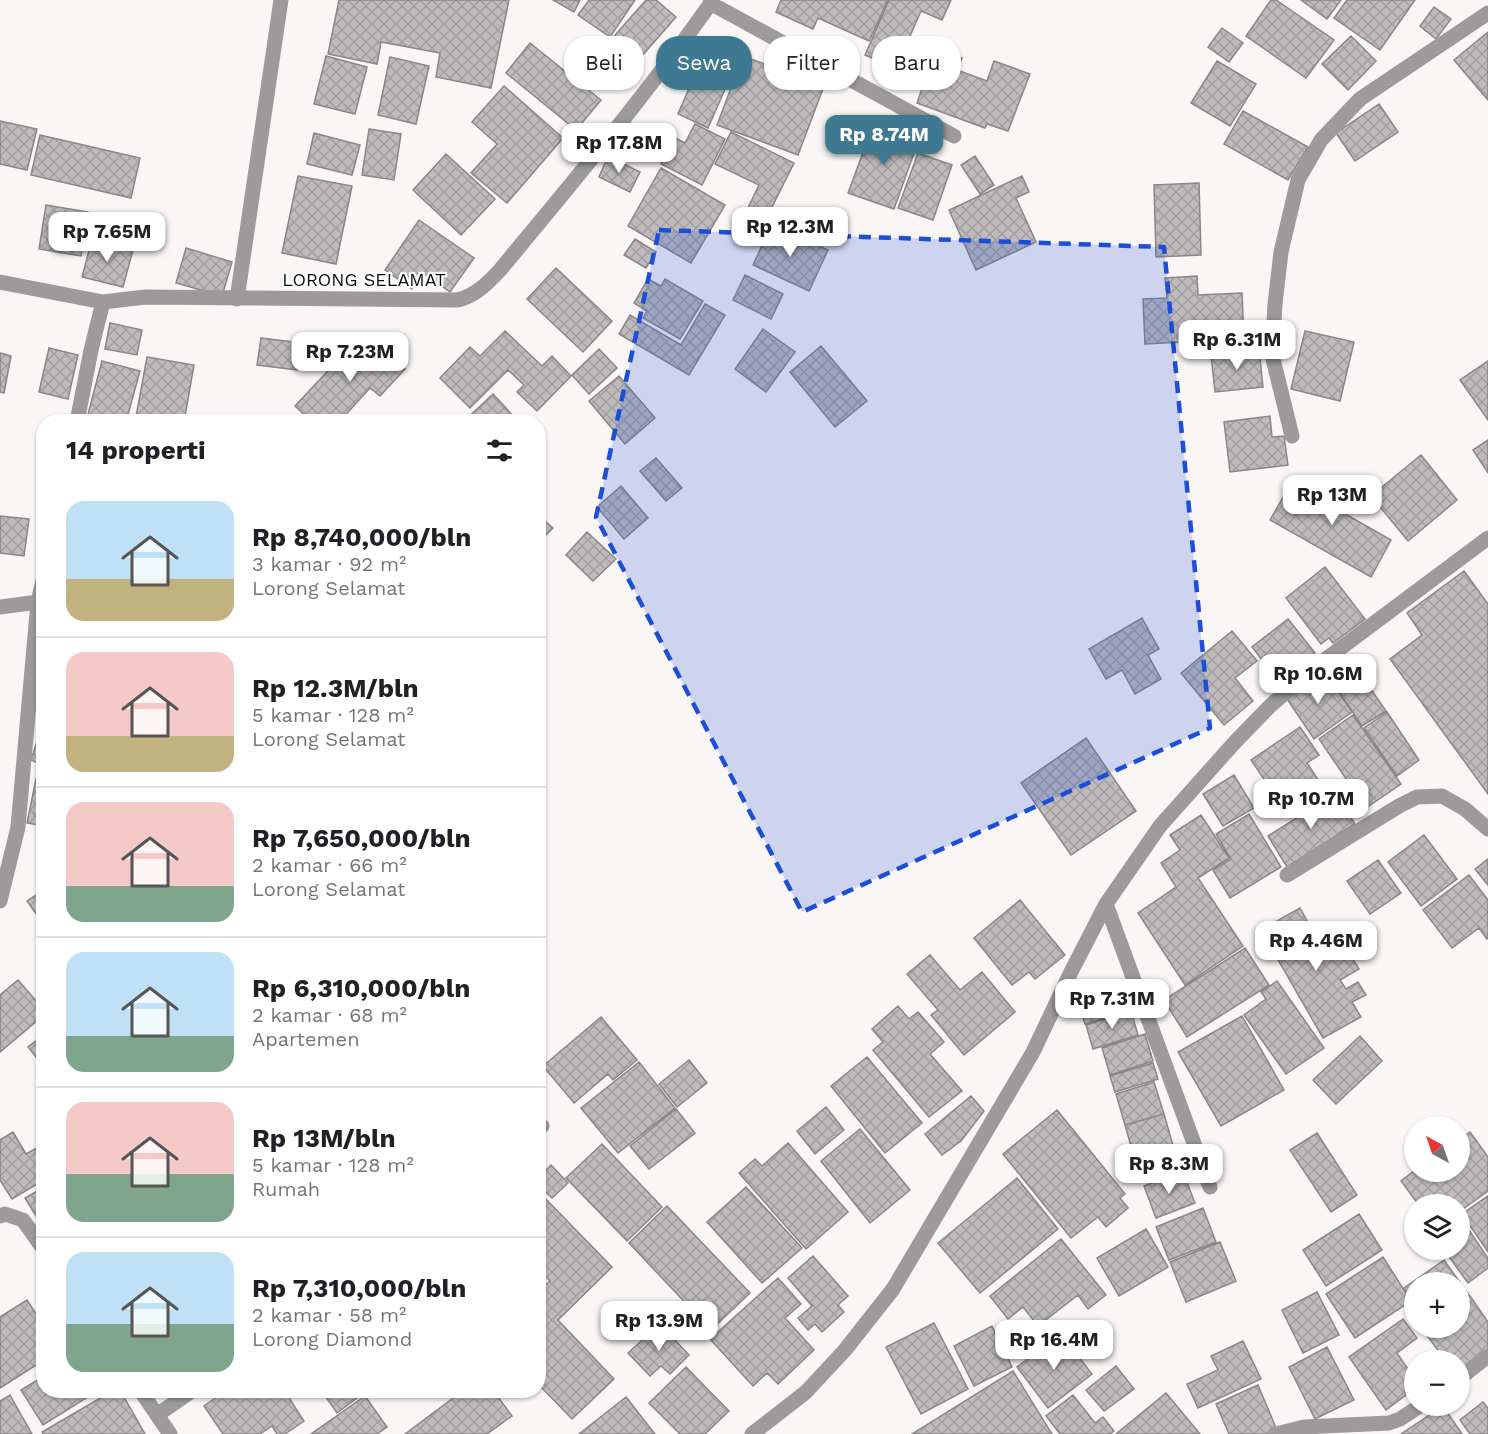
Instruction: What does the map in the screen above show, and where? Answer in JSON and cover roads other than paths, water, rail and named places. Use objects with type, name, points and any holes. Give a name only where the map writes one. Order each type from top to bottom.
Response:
[{"type":"street","points":[[237,298],[280,0]]},
{"type":"street","points":[[712,2],[954,136]]},
{"type":"street","name":"LORONG SELAMAT","points":[[0,282],[103,302],[145,297],[457,300],[466,298],[488,283],[500,270],[584,170],[712,2]]},
{"type":"street","points":[[1292,436],[1272,355],[1281,252],[1298,180],[1321,140],[1360,99],[1488,13]]},
{"type":"street","points":[[79,414],[103,302]]},
{"type":"street","points":[[752,1434],[806,1392],[845,1350],[893,1288],[1033,1052],[1106,904],[1160,826],[1271,705],[1318,665],[1488,538]]},
{"type":"street","points":[[0,607],[36,602]]},
{"type":"street","points":[[0,901],[18,827],[36,624]]},
{"type":"street","points":[[1287,875],[1417,797],[1442,796],[1464,809],[1488,829]]},
{"type":"street","points":[[1106,904],[1210,1187]]},
{"type":"street","points":[[0,1216],[5,1214],[23,1220],[36,1239]]},
{"type":"street","points":[[1470,1370],[1488,1356]]},
{"type":"street","points":[[145,1398],[170,1434]]},
{"type":"street","points":[[157,1415],[181,1398]]},
{"type":"street","points":[[1276,1434],[1304,1427],[1389,1423],[1405,1416]]}]
